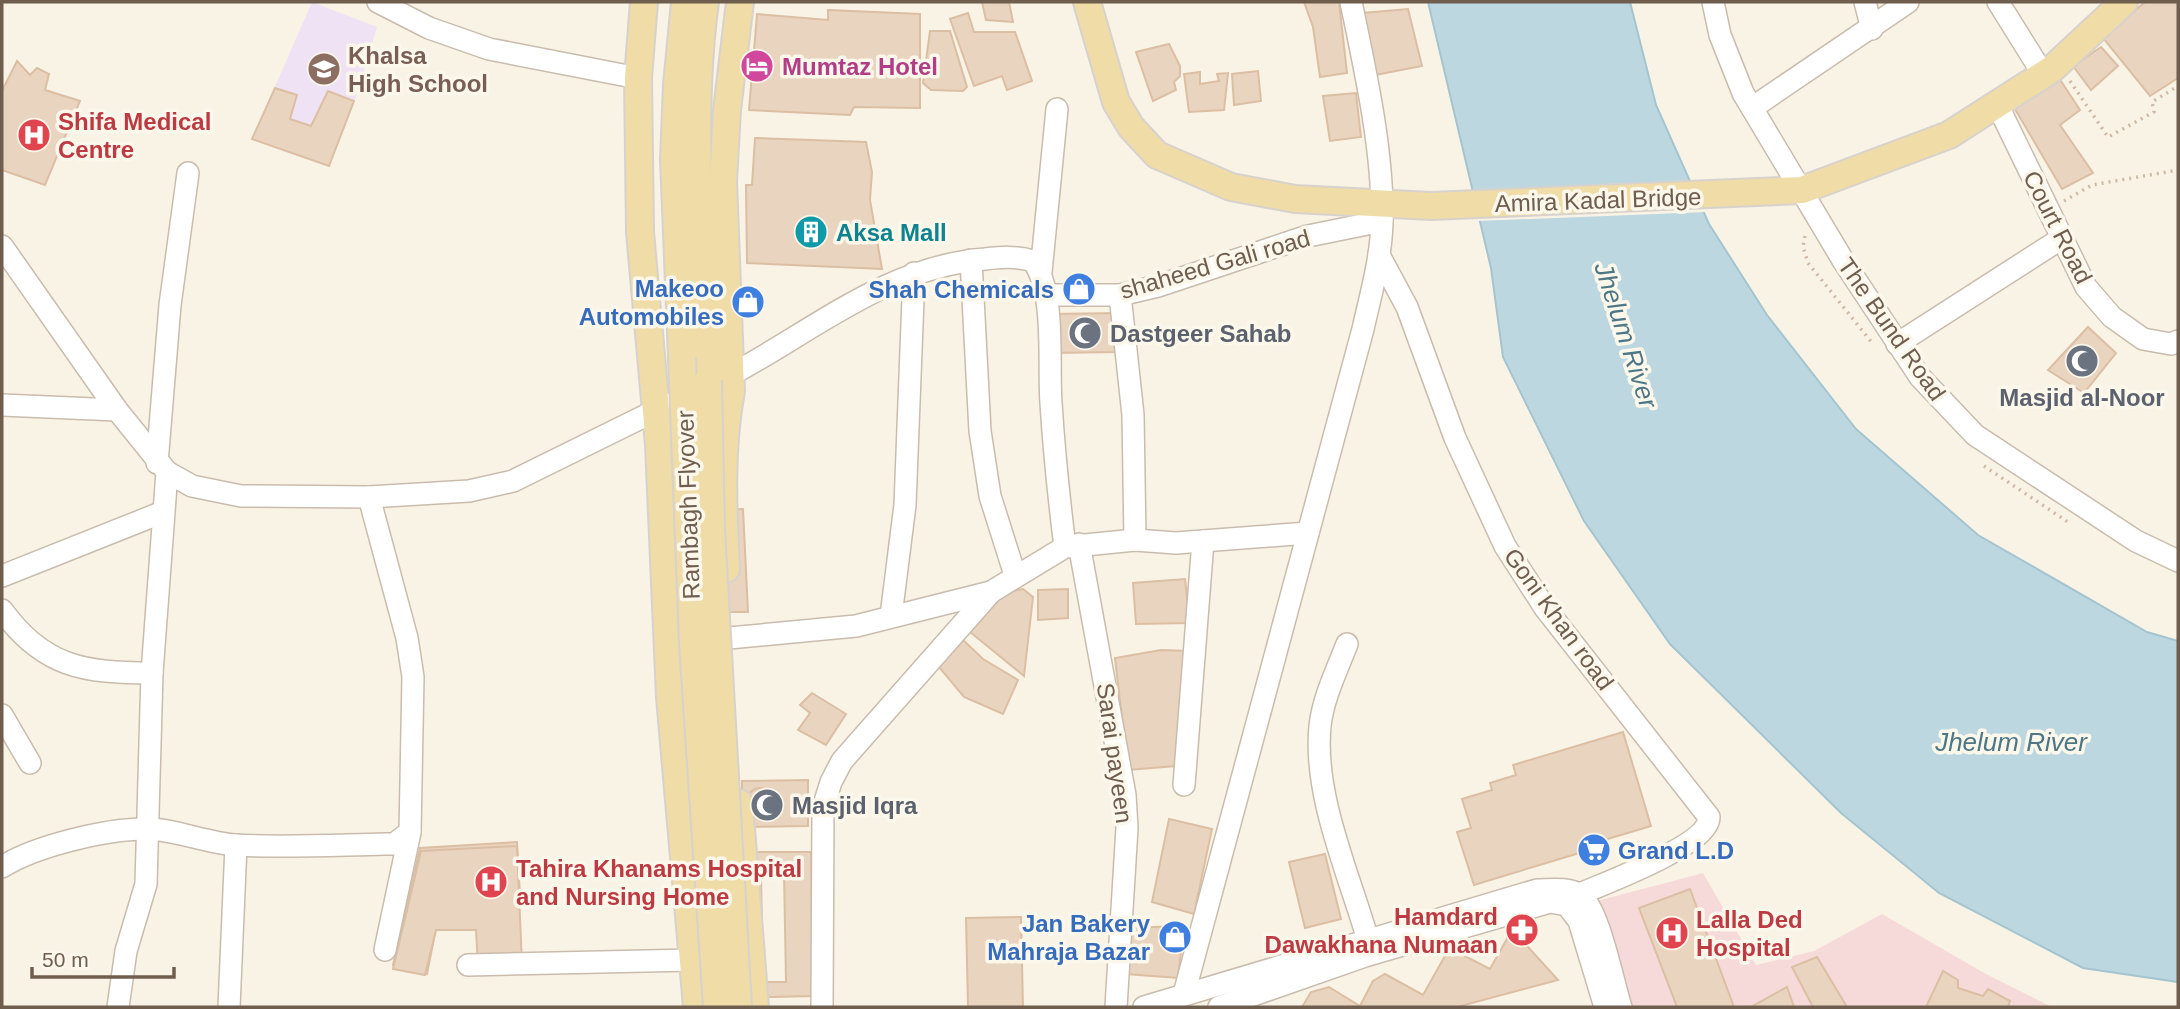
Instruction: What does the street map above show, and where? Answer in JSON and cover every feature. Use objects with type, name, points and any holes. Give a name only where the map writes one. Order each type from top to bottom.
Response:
[{"type":"main road","points":[[643,2],[638,78],[640,232],[656,410],[670,697],[697,1007]]},
{"type":"main road","name":"Rambagh Flyover","points":[[685,2],[677,86],[674,159],[693,643],[717,1007]]},
{"type":"main road","name":"Rambagh Flyover","points":[[705,2],[696,163],[704,267],[711,529],[738,1007]]},
{"type":"main road","points":[[740,2],[727,110],[723,181],[731,374],[723,492],[729,638],[755,1007]]},
{"type":"main road","name":"Amira Kadal Bridge","points":[[1087,2],[1116,102],[1131,127],[1157,155],[1231,187],[1382,212],[1431,206],[1802,190],[1949,135],[2051,68],[2124,2]]},
{"type":"street","points":[[378,2],[429,28],[489,50],[638,78]]},
{"type":"street","points":[[1184,994],[1363,329],[1379,255],[1382,212],[1367,77],[1351,2]]},
{"type":"street","name":"The Bund Road","points":[[1713,2],[1733,72],[1752,108],[1920,377],[1975,435],[2136,541],[2178,561]]},
{"type":"street","points":[[1865,2],[1872,29]]},
{"type":"street","points":[[1752,108],[1908,2]]},
{"type":"street","points":[[1998,2],[2051,68]]},
{"type":"street","name":"Court Road","points":[[1997,104],[2086,287],[2112,317],[2143,338],[2171,344],[2178,341]]},
{"type":"street","name":"Sarai payeen","points":[[1057,109],[1041,272],[1046,295],[1050,399],[1072,546],[1125,806],[1127,828],[1116,1007]]},
{"type":"street","points":[[118,1007],[126,951],[146,884],[152,673],[163,512],[162,468],[170,305],[188,173]]},
{"type":"street","name":"shaheed Gali road","points":[[1046,295],[1120,295],[1158,286],[1382,212]]},
{"type":"street","points":[[1897,344],[2063,238]]},
{"type":"street","points":[[2,246],[117,410],[162,468],[192,486],[228,494],[369,497],[469,491],[513,481],[731,374],[877,288],[914,273],[971,260],[1022,257],[1032,261],[1041,272]]},
{"type":"street","name":"Goni Khan road","points":[[1379,255],[1407,307],[1455,438],[1505,547],[1545,608],[1705,810],[1708,824],[1685,846],[1580,894]]},
{"type":"street","points":[[971,260],[980,431],[990,496],[1015,575]]},
{"type":"street","points":[[891,616],[905,505],[914,273]]},
{"type":"street","points":[[1120,295],[1133,415],[1135,540]]},
{"type":"street","points":[[2,405],[117,410]]},
{"type":"street","points":[[369,497],[407,638],[413,677],[410,832],[385,950]]},
{"type":"street","points":[[2,576],[163,512]]},
{"type":"street","points":[[822,1007],[821,838],[823,808],[831,782],[842,761],[990,592],[1015,575],[1072,546],[1135,540],[1203,541],[1308,533]]},
{"type":"street","points":[[1184,785],[1203,541]]},
{"type":"street","points":[[729,638],[845,627],[990,592]]},
{"type":"street","points":[[2,610],[32,646],[60,660],[95,671],[152,673]]},
{"type":"street","points":[[1347,645],[1320,723],[1319,757],[1324,793],[1368,940]]},
{"type":"street","points":[[2,715],[30,762]]},
{"type":"street","points":[[2,867],[38,850],[65,842],[147,829],[207,842],[236,845],[394,844],[410,832]]},
{"type":"street","points":[[229,1007],[236,845]]},
{"type":"street","points":[[1144,1007],[1536,890],[1562,890],[1580,894],[1591,909],[1620,1007]]},
{"type":"street","points":[[1219,1007],[1365,956],[1550,902],[1567,905],[1579,921],[1605,1007]]},
{"type":"street","points":[[468,965],[692,960]]},
{"type":"path","points":[[2051,68],[2108,138],[2154,112],[2152,102],[2178,86]]},
{"type":"path","points":[[2049,211],[2092,185],[2178,170]]},
{"type":"shaded area","name":"Khalsa High School","points":[[312,2],[377,27],[358,91],[329,166],[252,139]]},
{"type":"shaded area","name":"Lalla Ded Hospital","points":[[1703,873],[1756,965],[1814,951],[1882,914],[1986,974],[2052,1007],[1630,1007],[1597,901]]},
{"type":"water","name":"Jhelum River","points":[[1428,2],[1630,2],[1656,105],[1709,224],[1767,315],[1856,429],[1978,535],[2147,632],[2178,641],[2178,982],[2083,968],[1939,893],[1841,813],[1670,644],[1584,521],[1503,357],[1491,268]]},
{"type":"pier","points":[[1693,180],[1707,212],[1476,221],[1469,191]]},
{"type":"building","points":[[982,2],[1009,2],[1013,22],[986,20]]},
{"type":"building","points":[[1304,2],[1339,2],[1347,73],[1320,77],[1313,27]]},
{"type":"building","points":[[2145,2],[2178,2],[2178,78],[2150,96],[2103,38]]},
{"type":"building","points":[[1408,9],[1422,66],[1375,75],[1363,13]]},
{"type":"building","points":[[828,10],[920,14],[920,108],[854,107],[850,115],[749,110],[757,14],[828,20]]},
{"type":"building","points":[[968,13],[974,32],[1015,32],[1032,81],[1007,90],[1002,76],[974,86],[950,19]]},
{"type":"building","points":[[930,31],[950,31],[967,87],[963,91],[931,90],[923,83]]},
{"type":"building","points":[[1169,44],[1180,66],[1180,76],[1174,82],[1176,90],[1153,101],[1136,52]]},
{"type":"building","points":[[2101,47],[2118,66],[2091,90],[2073,66]]},
{"type":"building","name":"Shifa Medical Centre","points":[[17,61],[30,75],[37,68],[49,74],[45,90],[80,101],[45,185],[2,170],[2,91]]},
{"type":"building","points":[[1258,71],[1261,101],[1234,105],[1232,74]]},
{"type":"building","points":[[1200,72],[1200,84],[1219,81],[1217,74],[1228,73],[1224,110],[1189,112],[1184,74]]},
{"type":"building","points":[[2057,75],[2080,110],[2060,125],[2093,173],[2062,189],[2012,104]]},
{"type":"building","points":[[275,88],[297,95],[290,119],[311,126],[328,91],[354,101],[329,166],[252,139]]},
{"type":"building","points":[[1356,93],[1361,137],[1330,141],[1323,96]]},
{"type":"building","name":"Aksa Mall","points":[[755,138],[866,142],[872,172],[870,200],[882,269],[747,263],[746,185],[752,185]]},
{"type":"building","name":"Dastgeer Sahab","points":[[1119,313],[1119,352],[1051,353],[1051,314]]},
{"type":"building","name":"Masjid al-Noor","points":[[2088,327],[2116,353],[2084,393],[2048,370]]},
{"type":"building","points":[[743,509],[748,612],[722,612],[715,510]]},
{"type":"building","points":[[1185,579],[1190,623],[1136,624],[1133,583]]},
{"type":"building","points":[[1023,589],[1033,597],[1024,676],[970,632],[1005,592]]},
{"type":"building","points":[[1068,589],[1068,618],[1038,620],[1038,590]]},
{"type":"building","points":[[962,639],[983,659],[1018,680],[1003,714],[964,697],[939,667]]},
{"type":"building","points":[[1161,650],[1189,651],[1176,766],[1128,770],[1115,658]]},
{"type":"building","points":[[812,693],[846,714],[826,745],[798,730],[810,713],[800,705]]},
{"type":"building","points":[[1623,732],[1651,826],[1584,846],[1586,851],[1474,885],[1457,832],[1471,828],[1462,799],[1492,790],[1490,783],[1516,775],[1513,765]]},
{"type":"building","points":[[808,780],[808,826],[742,827],[742,781]]},
{"type":"building","points":[[760,788],[768,792],[772,800],[768,808],[760,812],[752,808],[748,800],[752,792]]},
{"type":"building","points":[[1169,819],[1212,829],[1194,914],[1152,902]]},
{"type":"building","points":[[517,842],[520,895],[442,898],[427,974],[393,965],[420,848]]},
{"type":"building","points":[[517,846],[522,964],[478,966],[476,930],[436,930],[425,975],[393,969],[421,851]]},
{"type":"building","points":[[735,852],[811,852],[813,996],[737,998]],"holes":[[[784,873],[786,982],[763,982],[761,874]]]},
{"type":"building","points":[[1325,854],[1341,919],[1305,928],[1289,862]]},
{"type":"building","name":"Lalla Ded Hospital","points":[[1690,889],[1734,1007],[1677,1007],[1639,908]]},
{"type":"building","points":[[1021,917],[1023,1007],[968,1007],[966,918]]},
{"type":"building","points":[[1184,926],[1178,978],[1126,974],[1122,928]]},
{"type":"building","points":[[1518,936],[1558,980],[1457,1007],[1302,1007],[1311,992],[1329,987],[1360,1006],[1373,981],[1385,974],[1423,995],[1445,956],[1459,953],[1490,969],[1508,937]]},
{"type":"building","points":[[1817,957],[1847,1007],[1813,1007],[1792,967]]},
{"type":"building","points":[[1943,971],[1958,980],[1958,988],[1983,996],[1988,989],[2010,1001],[2008,1007],[1926,1007]]},
{"type":"building","points":[[1787,987],[1794,1007],[1751,1007]]},
{"type":"place","name":"Mumtaz Hotel","points":[[757,66]]},
{"type":"place","name":"Khalsa High School","points":[[324,69]]},
{"type":"place","name":"Shifa Medical Centre","points":[[34,135]]},
{"type":"place","name":"Aksa Mall","points":[[811,232]]},
{"type":"place","name":"Shah Chemicals","points":[[1079,289]]},
{"type":"place","name":"Makeoo Automobiles","points":[[748,302]]},
{"type":"place","name":"Dastgeer Sahab","points":[[1085,333]]},
{"type":"place","name":"Masjid al-Noor","points":[[2082,361]]},
{"type":"place","name":"Masjid Iqra","points":[[767,805]]},
{"type":"place","name":"Grand L.D","points":[[1594,850]]},
{"type":"place","name":"Tahira Khanams Hospital and Nursing Home","points":[[491,882]]},
{"type":"place","name":"Hamdard Dawakhana Numaan","points":[[1522,930]]},
{"type":"place","name":"Lalla Ded Hospital","points":[[1672,933]]},
{"type":"place","name":"Jan Bakery Mahraja Bazar","points":[[1175,937]]}]
